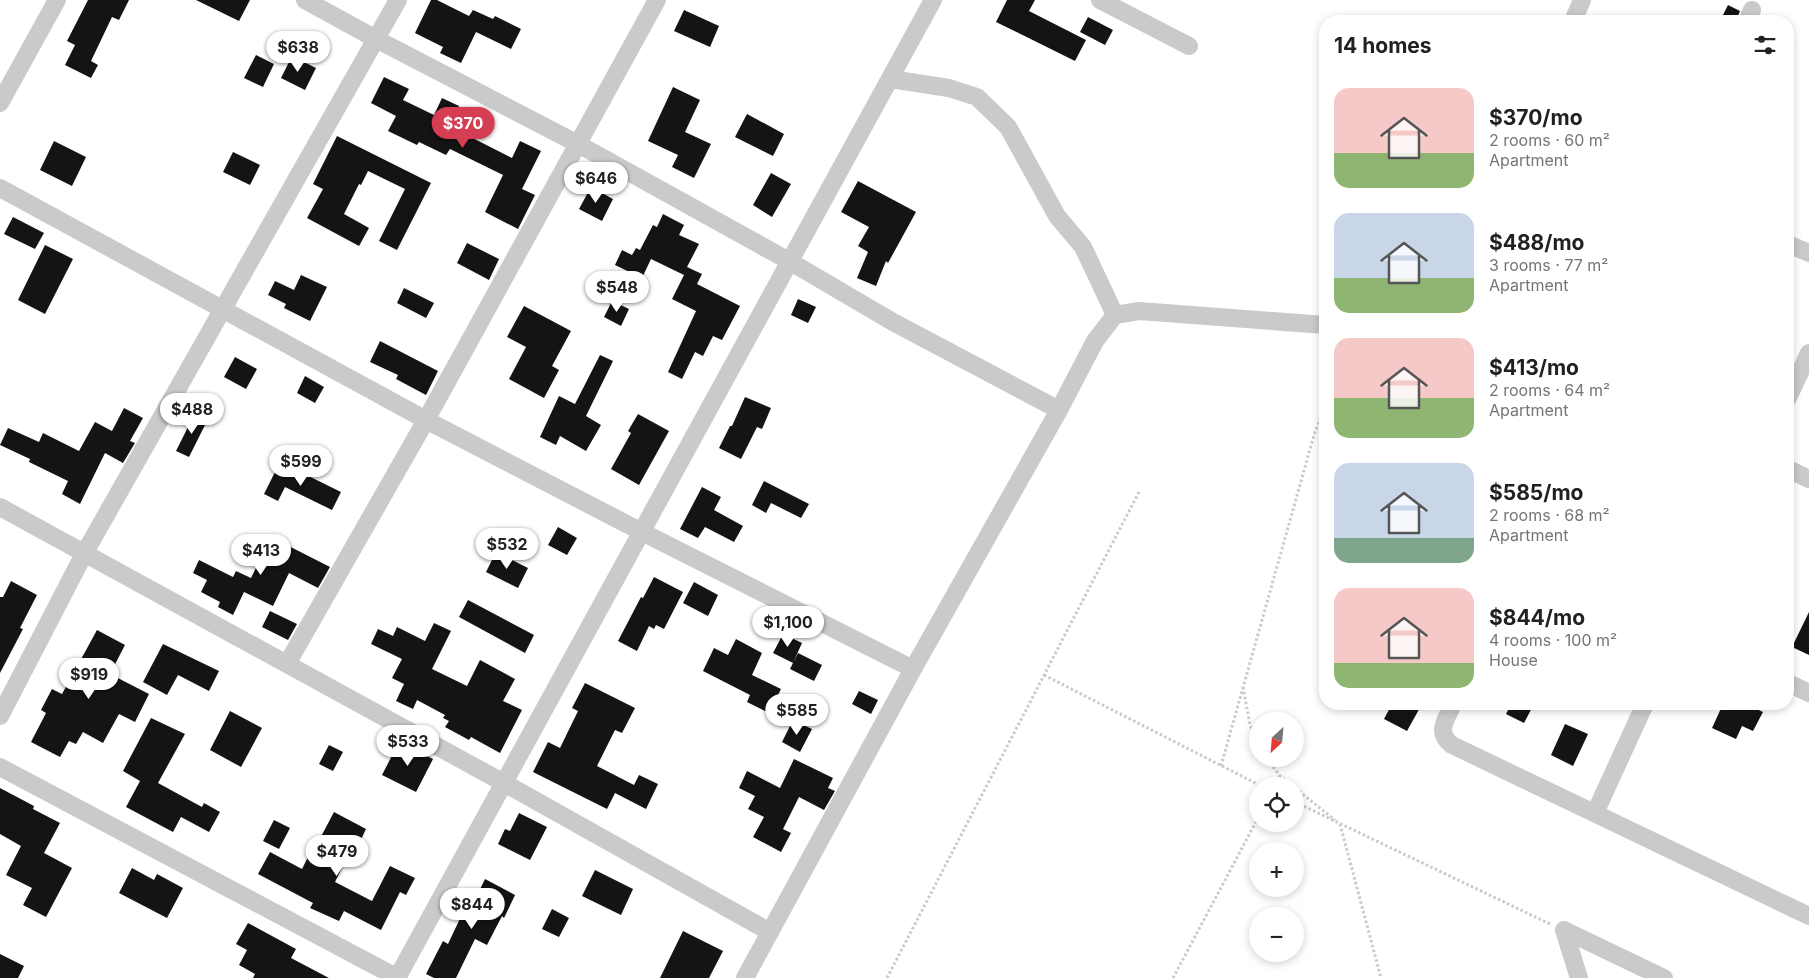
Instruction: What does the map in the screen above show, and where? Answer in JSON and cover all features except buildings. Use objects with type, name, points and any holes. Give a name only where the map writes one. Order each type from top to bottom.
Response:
[{"type":"street","points":[[0,102],[57,0]]},
{"type":"street","points":[[305,0],[578,144],[893,322],[1059,410]]},
{"type":"street","points":[[0,716],[84,554],[398,0]]},
{"type":"street","points":[[287,664],[426,420],[657,0]]},
{"type":"street","points":[[0,767],[398,978],[932,0]]},
{"type":"street","points":[[1100,0],[1188,46]]},
{"type":"street","points":[[1576,15],[1582,0]]},
{"type":"street","points":[[890,79],[949,88],[976,97],[1008,127],[1057,216],[1083,247],[1114,316]]},
{"type":"street","points":[[0,188],[426,420],[913,669]]},
{"type":"street","points":[[1794,247],[1809,253]]},
{"type":"street","points":[[745,978],[913,669],[1059,410],[1095,341],[1114,316],[1139,311],[1319,325]]},
{"type":"street","points":[[1794,385],[1809,353]]},
{"type":"street","points":[[1794,472],[1809,479]]},
{"type":"street","points":[[0,508],[504,783],[770,932]]},
{"type":"street","points":[[1794,686],[1809,694]]},
{"type":"street","points":[[1450,710],[1443,726],[1442,734],[1452,745],[1809,916]]},
{"type":"street","points":[[1595,813],[1642,710]]},
{"type":"street","points":[[1564,930],[1579,978]]},
{"type":"street","points":[[1564,930],[1664,978]]},
{"type":"path","points":[[1221,766],[1319,422]]},
{"type":"path","points":[[887,978],[1140,490]]},
{"type":"path","points":[[1044,675],[1249,780]]},
{"type":"path","points":[[1243,685],[1249,719]]},
{"type":"path","points":[[1274,768],[1280,776]]},
{"type":"path","points":[[1304,795],[1340,824],[1381,978]]},
{"type":"path","points":[[1304,806],[1564,930]]},
{"type":"path","points":[[1173,978],[1251,832]]}]
